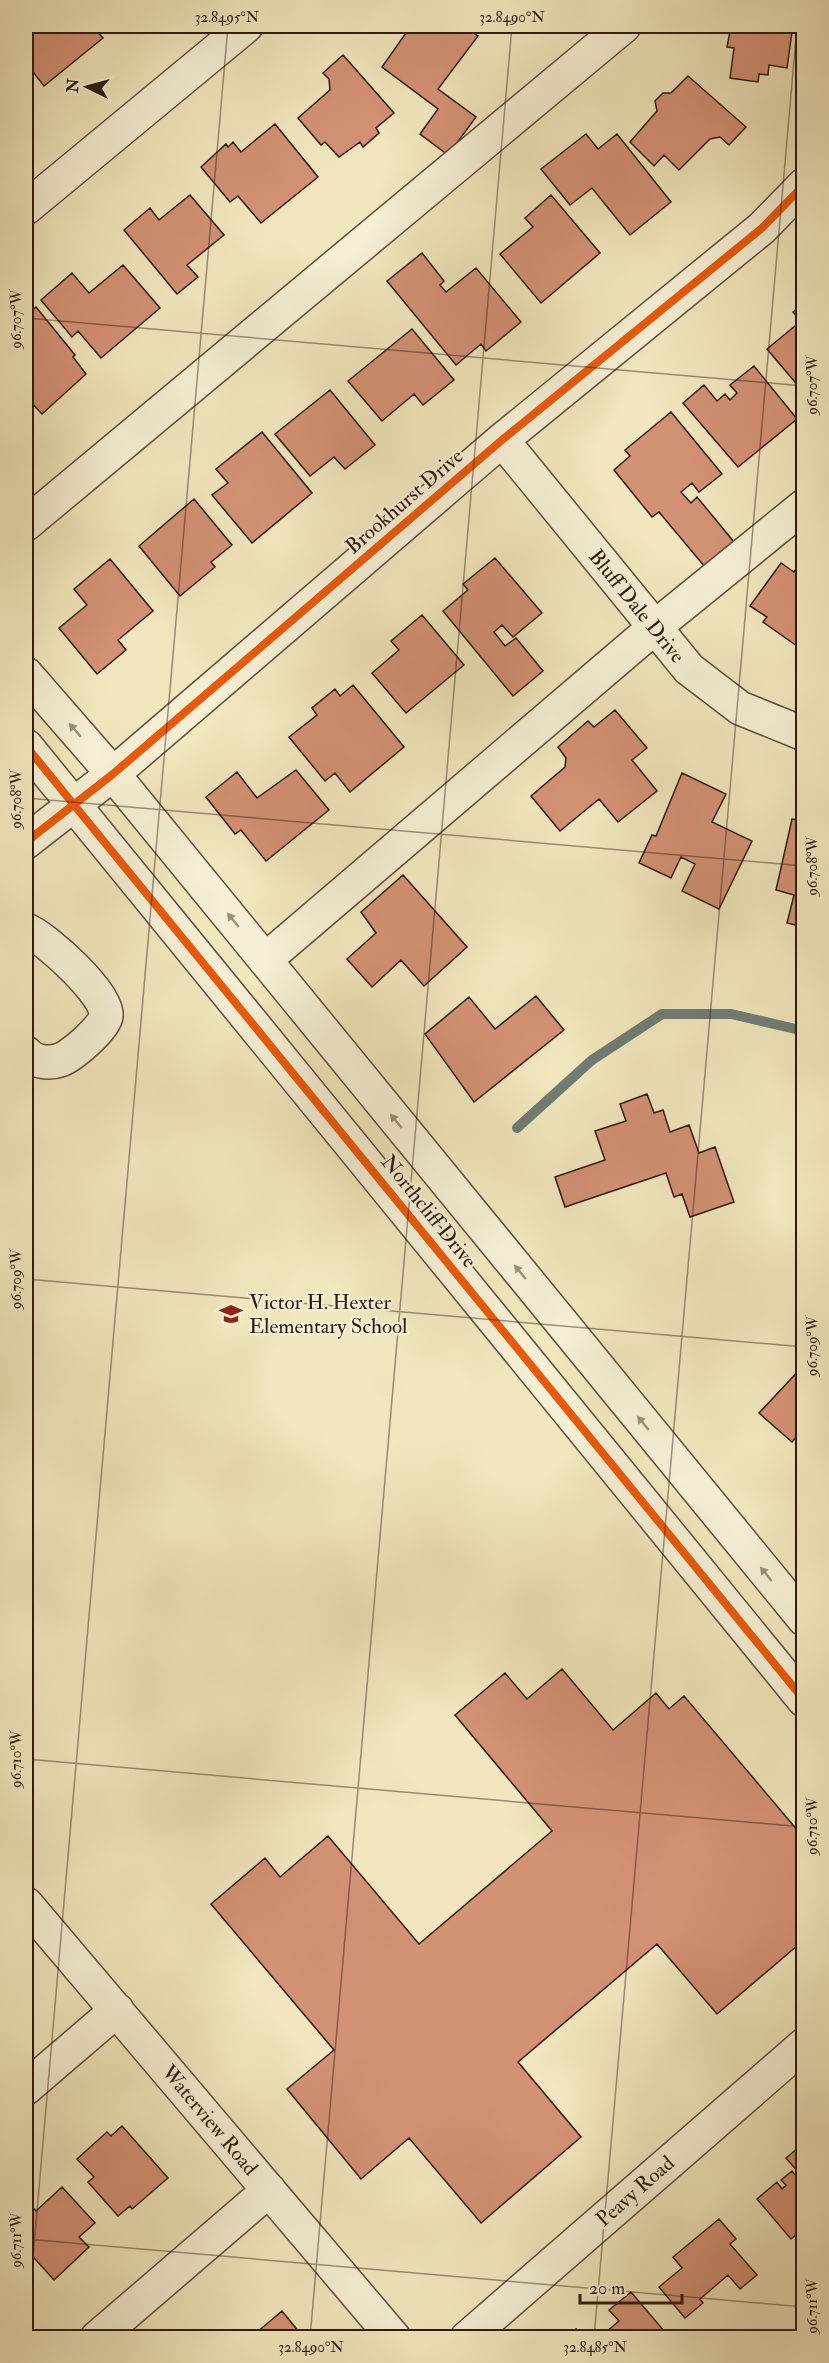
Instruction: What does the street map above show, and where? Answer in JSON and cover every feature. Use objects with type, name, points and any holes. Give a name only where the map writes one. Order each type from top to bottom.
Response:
[{"type":"street","points":[[26,208],[246,26]]},
{"type":"street","points":[[26,524],[624,26]]},
{"type":"street","name":"Brookhurst Drive","points":[[26,842],[113,774],[502,440],[762,228],[804,185]]},
{"type":"street","name":"Bluff Dale Drive","points":[[502,440],[688,669],[740,708],[804,734]]},
{"type":"street","points":[[265,960],[655,627],[804,506]]},
{"type":"street","name":"Northcliff Drive","points":[[26,674],[113,774],[804,1619]]},
{"type":"street","name":"Northcliff Drive","points":[[26,746],[804,1701]]},
{"type":"street","points":[[26,930],[45,940],[94,990],[102,999],[107,1014],[102,1027],[62,1060],[44,1062],[26,1053]]},
{"type":"street","name":"Waterview Road","points":[[26,1904],[394,2337]]},
{"type":"street","points":[[26,2088],[117,2010]]},
{"type":"street","name":"Peavy Road","points":[[467,2337],[804,2045]]},
{"type":"street","points":[[97,2337],[269,2190]]},
{"type":"building","points":[[26,26],[92,26],[103,38],[44,86],[26,63]]},
{"type":"building","points":[[396,26],[463,26],[478,36],[438,89],[476,117],[448,155],[420,134],[438,109],[382,67],[406,33]]},
{"type":"building","points":[[702,26],[787,26],[786,31],[792,32],[787,68],[769,65],[768,75],[759,74],[758,82],[730,78],[734,48],[727,47],[730,31]]},
{"type":"building","points":[[343,55],[394,113],[376,128],[379,133],[363,147],[360,142],[339,157],[325,142],[321,145],[298,118],[330,90],[329,79],[323,73]]},
{"type":"building","points":[[688,76],[746,127],[729,145],[720,137],[710,139],[679,170],[664,155],[654,166],[630,142],[657,111],[655,101],[663,93],[671,93]]},
{"type":"building","points":[[275,124],[318,177],[261,223],[238,196],[230,202],[201,167],[226,144],[228,147],[233,142],[241,152]]},
{"type":"building","points":[[586,134],[598,149],[617,134],[671,202],[630,235],[592,188],[570,205],[541,169]]},
{"type":"building","points":[[190,195],[224,235],[187,265],[198,277],[177,294],[124,230],[150,208],[159,220]]},
{"type":"building","points":[[551,195],[600,253],[541,303],[500,254],[533,227],[525,218]]},
{"type":"building","points":[[422,253],[444,281],[440,285],[446,292],[476,268],[521,322],[486,351],[481,344],[456,365],[387,281]]},
{"type":"building","points":[[123,265],[160,308],[101,358],[78,331],[72,337],[41,300],[72,273],[89,293]]},
{"type":"building","points":[[804,303],[804,385],[800,388],[767,349],[801,321],[793,312]]},
{"type":"building","points":[[36,307],[75,355],[73,357],[86,374],[42,414],[26,397],[26,316]]},
{"type":"building","points":[[412,329],[454,380],[423,405],[414,394],[382,421],[348,381]]},
{"type":"building","points":[[754,366],[797,419],[738,467],[683,403],[704,385],[717,401],[725,394],[730,400],[737,393],[730,385]]},
{"type":"building","points":[[330,390],[375,445],[345,469],[334,457],[310,476],[275,434]]},
{"type":"building","points":[[671,412],[722,474],[699,492],[692,483],[681,492],[691,503],[697,497],[734,542],[705,567],[659,512],[652,517],[614,470],[630,456],[625,450]]},
{"type":"building","points":[[262,432],[312,493],[252,543],[212,495],[228,483],[216,469]]},
{"type":"building","points":[[194,499],[232,545],[211,562],[215,567],[180,596],[139,546]]},
{"type":"building","points":[[495,558],[542,613],[513,637],[502,625],[494,632],[505,646],[516,638],[543,671],[513,696],[443,611],[468,590],[463,584]]},
{"type":"building","points":[[804,558],[804,637],[797,646],[763,622],[767,617],[750,606],[781,563],[794,572]]},
{"type":"building","points":[[110,559],[153,611],[118,640],[126,650],[97,674],[59,628],[87,605],[74,589]]},
{"type":"building","points":[[422,615],[464,665],[406,713],[372,673],[399,650],[391,641]]},
{"type":"building","points":[[353,685],[404,747],[350,792],[335,773],[325,781],[289,737],[317,715],[312,708],[335,689],[340,696]]},
{"type":"building","points":[[615,710],[647,748],[632,760],[657,791],[618,822],[599,799],[560,831],[531,796],[565,767],[566,758],[558,747],[588,721],[594,727]]},
{"type":"building","points":[[296,770],[329,810],[266,861],[241,830],[235,834],[206,797],[237,772],[257,798]]},
{"type":"building","points":[[682,773],[726,794],[712,822],[752,841],[719,909],[682,891],[695,864],[681,857],[671,878],[639,863],[652,835],[656,836]]},
{"type":"building","points":[[792,819],[804,821],[804,927],[787,923],[794,895],[776,890]]},
{"type":"building","points":[[403,875],[467,947],[424,986],[401,960],[372,987],[347,959],[376,933],[361,912]]},
{"type":"building","points":[[536,996],[564,1030],[474,1102],[425,1034],[469,997],[495,1029]]},
{"type":"building","points":[[647,1094],[654,1113],[663,1110],[670,1132],[689,1125],[699,1153],[715,1147],[734,1202],[690,1217],[682,1194],[674,1197],[666,1173],[565,1207],[555,1177],[605,1160],[595,1131],[626,1121],[620,1104]]},
{"type":"building","points":[[804,1365],[804,1436],[800,1433],[792,1442],[759,1413]]},
{"type":"building","points":[[562,1669],[613,1730],[656,1693],[669,1709],[684,1696],[804,1838],[804,1940],[717,2014],[657,1944],[518,2062],[581,2137],[481,2223],[409,2138],[361,2179],[287,2089],[334,2050],[211,1904],[265,1858],[280,1877],[328,1836],[419,1944],[552,1831],[455,1715],[505,1673],[527,1699]]},
{"type":"building","points":[[122,2126],[168,2178],[132,2209],[130,2206],[118,2216],[88,2182],[94,2177],[77,2159],[107,2132],[111,2136]]},
{"type":"building","points":[[804,2143],[804,2228],[791,2239],[757,2199],[777,2182],[782,2189],[786,2185],[781,2180],[792,2171],[797,2177],[800,2174],[786,2158]]},
{"type":"building","points":[[62,2187],[95,2223],[79,2237],[89,2247],[54,2280],[26,2249],[26,2200],[36,2211]]},
{"type":"building","points":[[719,2219],[736,2239],[730,2244],[757,2275],[740,2289],[728,2275],[700,2299],[703,2303],[685,2318],[659,2287],[682,2268],[673,2257]]},
{"type":"building","points":[[631,2292],[670,2338],[599,2338],[619,2321],[609,2310]]},
{"type":"building","points":[[282,2311],[304,2338],[250,2338]]},
{"type":"building","points":[[576,2329],[583,2338],[566,2338]]},
{"type":"waterway","points":[[517,1128],[592,1060],[662,1014],[731,1014],[804,1031]]},
{"type":"cycle path","points":[[26,842],[113,774],[502,440],[762,228],[804,185]]},
{"type":"cycle path","points":[[26,746],[804,1700]]},
{"type":"place","name":"Victor H. Hexter Elementary School","points":[[231,1314]]}]
